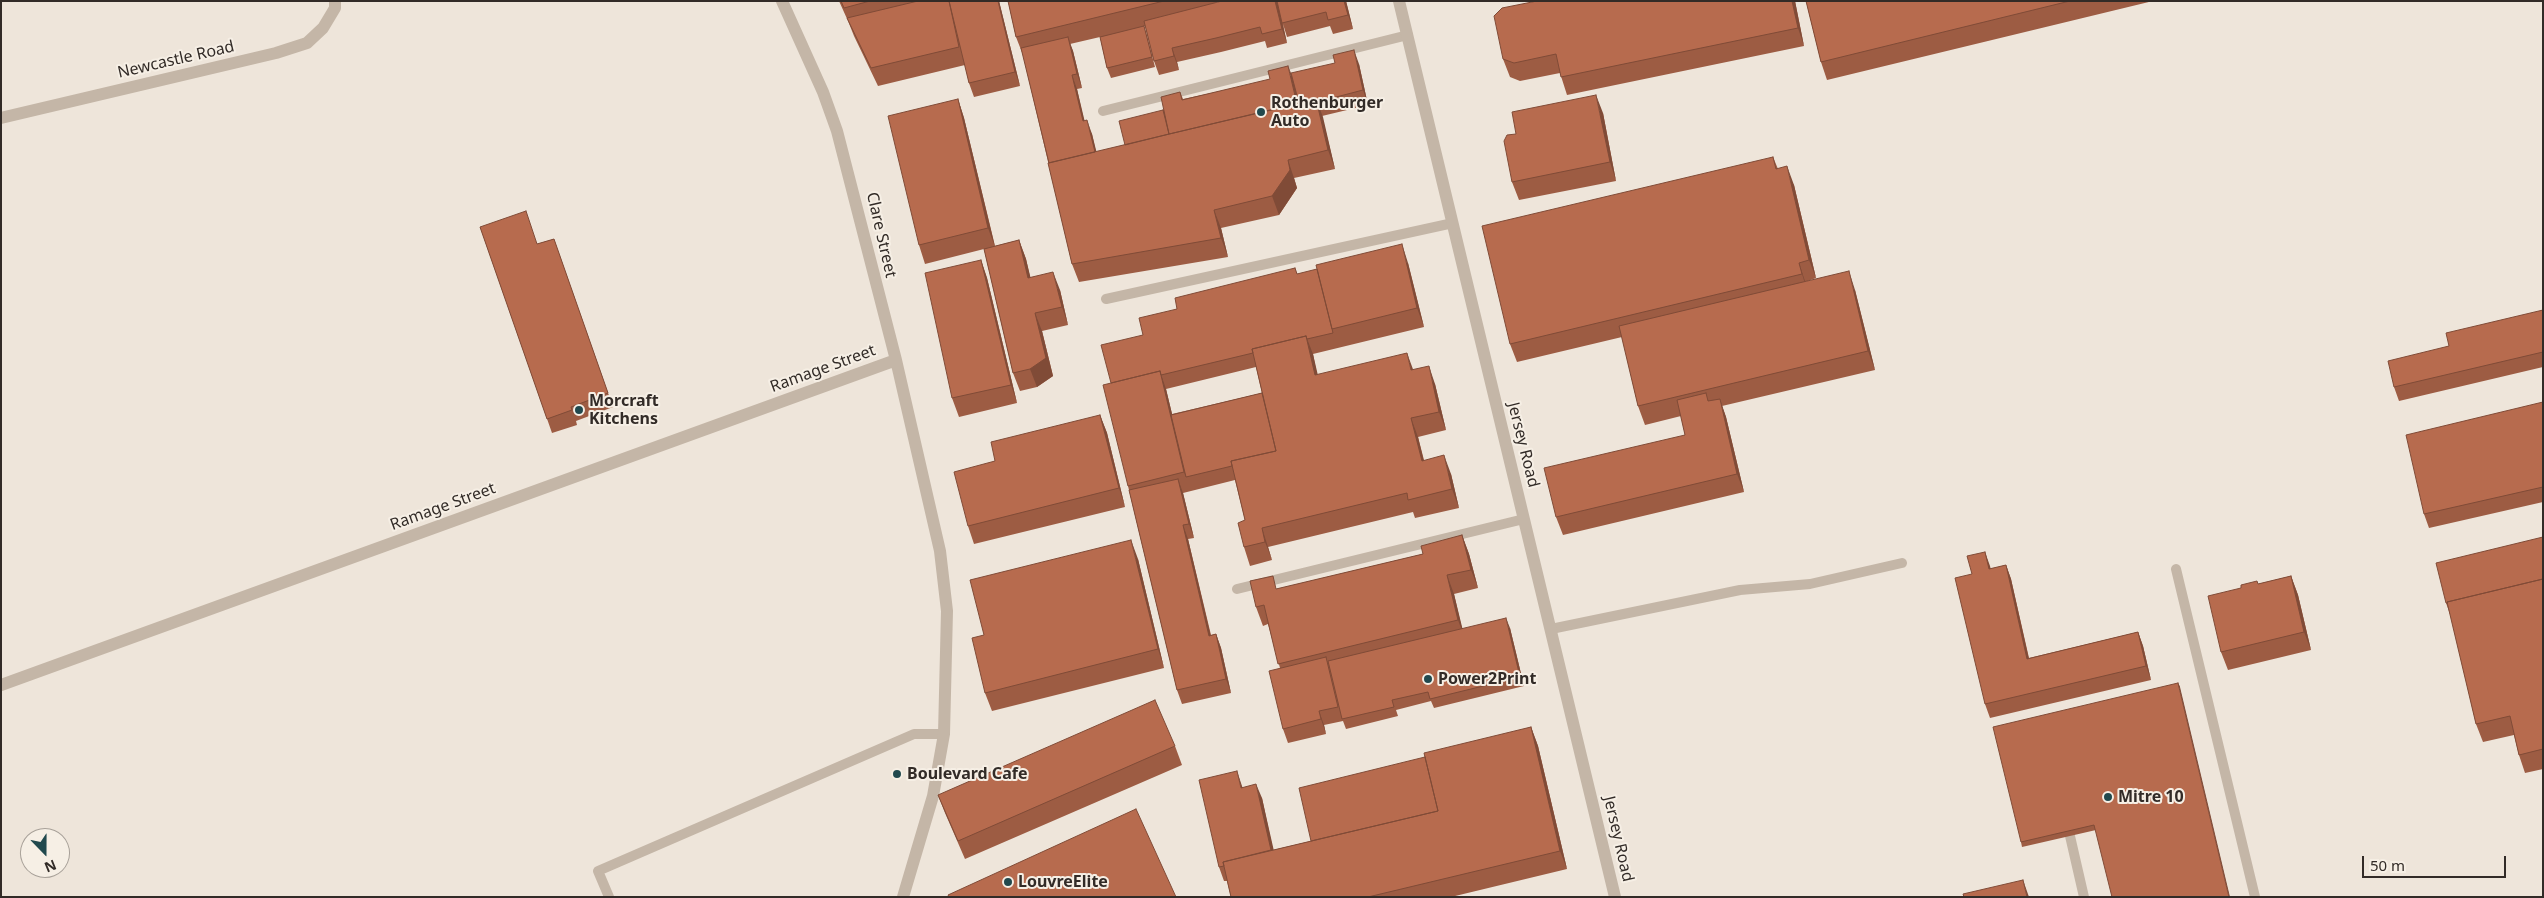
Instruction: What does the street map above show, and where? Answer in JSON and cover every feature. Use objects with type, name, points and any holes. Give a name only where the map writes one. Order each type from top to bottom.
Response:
[{"type":"street","name":"Newcastle Road","points":[[1,118],[276,53],[307,43],[323,28],[335,8],[335,1]]},
{"type":"street","name":"Clare Street","points":[[782,1],[823,92],[837,131],[896,360],[940,551],[947,611],[944,734],[933,796],[903,897]]},
{"type":"street","name":"Jersey Road","points":[[1399,1],[1615,897]]},
{"type":"street","name":"Ramage Street","points":[[1,685],[896,360]]},
{"type":"lane","points":[[1103,111],[1408,35]]},
{"type":"lane","points":[[1106,299],[1453,223]]},
{"type":"lane","points":[[1237,588],[1524,519]]},
{"type":"lane","points":[[1551,629],[1740,590],[1810,584],[1902,563]]},
{"type":"lane","points":[[2176,569],[2255,897]]},
{"type":"lane","points":[[609,897],[598,870],[914,734],[944,734]]},
{"type":"lane","points":[[2071,840],[2084,897]]},
{"type":"building","points":[[841,1],[870,1],[844,8]]},
{"type":"building","points":[[918,1],[949,1],[959,47],[871,68],[847,18]]},
{"type":"building","points":[[949,1],[998,1],[1015,72],[969,83]]},
{"type":"building","points":[[1008,1],[1164,1],[1016,37]]},
{"type":"building","points":[[1222,1],[1275,1],[1282,29],[1262,34],[1260,27],[1172,48],[1174,56],[1154,61],[1144,21]]},
{"type":"building","points":[[1277,1],[1344,1],[1348,15],[1328,20],[1326,12],[1282,23]]},
{"type":"building","points":[[1537,1],[1792,1],[1798,28],[1561,77],[1556,54],[1514,63],[1503,59],[1494,16],[1502,8]]},
{"type":"building","points":[[1806,1],[2070,1],[1821,62]]},
{"type":"building","points":[[1144,26],[1152,57],[1107,68],[1100,37]]},
{"type":"building","points":[[1068,37],[1077,74],[1072,75],[1083,121],[1087,120],[1095,152],[1049,163],[1021,48]]},
{"type":"building","points":[[1354,50],[1363,90],[1317,102],[1316,99],[1299,103],[1291,73],[1335,63],[1333,55]]},
{"type":"building","points":[[1288,66],[1297,104],[1169,134],[1161,97],[1180,92],[1182,100],[1270,79],[1268,71]]},
{"type":"building","points":[[1596,95],[1610,162],[1512,182],[1504,141],[1507,135],[1516,134],[1512,112]]},
{"type":"building","points":[[958,99],[988,228],[919,245],[888,116]]},
{"type":"building","points":[[1316,99],[1328,150],[1288,160],[1290,170],[1272,196],[1214,210],[1221,238],[1072,264],[1048,163]]},
{"type":"building","points":[[1163,110],[1169,134],[1125,145],[1119,121]]},
{"type":"building","points":[[1773,157],[1776,169],[1787,166],[1809,260],[1799,263],[1802,274],[1510,344],[1482,226]]},
{"type":"building","points":[[526,211],[537,244],[554,239],[608,393],[571,407],[572,410],[547,419],[480,227]]},
{"type":"building","points":[[1019,240],[1028,278],[1053,272],[1062,307],[1035,313],[1046,358],[1030,369],[1013,373],[984,249]]},
{"type":"building","points":[[1402,244],[1417,308],[1332,329],[1316,265]]},
{"type":"building","points":[[981,260],[1011,385],[952,398],[925,273]]},
{"type":"building","points":[[1295,268],[1297,274],[1317,269],[1333,333],[1307,339],[1306,336],[1252,349],[1253,353],[1161,375],[1160,371],[1111,383],[1101,345],[1143,335],[1139,318],[1177,309],[1175,298]]},
{"type":"building","points":[[1849,271],[1868,351],[1638,406],[1619,326]]},
{"type":"building","points":[[2543,310],[2543,352],[2394,387],[2388,361],[2449,346],[2446,333]]},
{"type":"building","points":[[1306,336],[1315,375],[1407,353],[1411,370],[1429,366],[1439,412],[1411,418],[1422,461],[1444,455],[1452,489],[1408,500],[1407,493],[1262,528],[1265,542],[1244,547],[1238,523],[1245,520],[1231,461],[1276,451],[1252,349]]},
{"type":"building","points":[[1160,371],[1184,472],[1128,486],[1103,385]]},
{"type":"building","points":[[1262,393],[1276,451],[1231,461],[1232,466],[1186,477],[1171,415]]},
{"type":"building","points":[[1706,393],[1708,401],[1720,399],[1737,474],[1556,517],[1544,468],[1685,435],[1677,400]]},
{"type":"building","points":[[2543,402],[2543,487],[2424,514],[2406,435]]},
{"type":"building","points":[[1100,415],[1119,488],[968,526],[954,472],[995,461],[991,442]]},
{"type":"building","points":[[1178,479],[1189,524],[1183,525],[1209,636],[1216,634],[1226,679],[1177,690],[1129,490]]},
{"type":"building","points":[[1462,535],[1471,570],[1447,575],[1458,620],[1278,664],[1264,605],[1256,607],[1250,581],[1273,576],[1276,589],[1423,554],[1421,546]]},
{"type":"building","points":[[2543,537],[2543,579],[2446,603],[2436,563]]},
{"type":"building","points":[[1131,540],[1158,649],[985,693],[972,638],[984,635],[970,580]]},
{"type":"building","points":[[1985,552],[1989,569],[2006,565],[2027,659],[2138,632],[2146,666],[1985,704],[1955,578],[1972,574],[1967,556]]},
{"type":"building","points":[[2291,576],[2304,632],[2221,652],[2208,596],[2241,588],[2241,585],[2257,581],[2258,584]]},
{"type":"building","points":[[2543,579],[2543,749],[2519,755],[2510,716],[2476,724],[2447,602]]},
{"type":"building","name":"Power2Print","points":[[1506,618],[1520,677],[1430,699],[1428,692],[1392,700],[1394,707],[1342,719],[1328,661]]},
{"type":"building","points":[[1326,657],[1338,707],[1319,711],[1321,719],[1283,729],[1269,671]]},
{"type":"building","name":"Mitre 10","points":[[2178,683],[2229,897],[2112,897],[2094,825],[2021,842],[1993,727]]},
{"type":"building","points":[[1155,700],[1175,746],[958,841],[938,795]]},
{"type":"building","points":[[1531,727],[1560,851],[1368,897],[1231,897],[1223,862],[1438,811],[1424,753]]},
{"type":"building","points":[[1425,757],[1438,811],[1311,841],[1299,788]]},
{"type":"building","points":[[1237,771],[1241,788],[1256,784],[1271,850],[1223,862],[1224,866],[1219,867],[1199,780]]},
{"type":"building","points":[[1136,809],[1176,897],[949,897],[948,895]]},
{"type":"building","points":[[2023,880],[2027,897],[1964,897],[1963,894]]},
{"type":"place","name":"Rothenburger Auto","points":[[1261,112]]},
{"type":"place","name":"Morcraft Kitchens","points":[[579,410]]},
{"type":"place","name":"Power2Print","points":[[1428,679]]},
{"type":"place","name":"Boulevard Cafe","points":[[897,774]]},
{"type":"place","name":"Mitre 10","points":[[2108,797]]},
{"type":"place","name":"LouvreElite","points":[[1008,882]]}]
